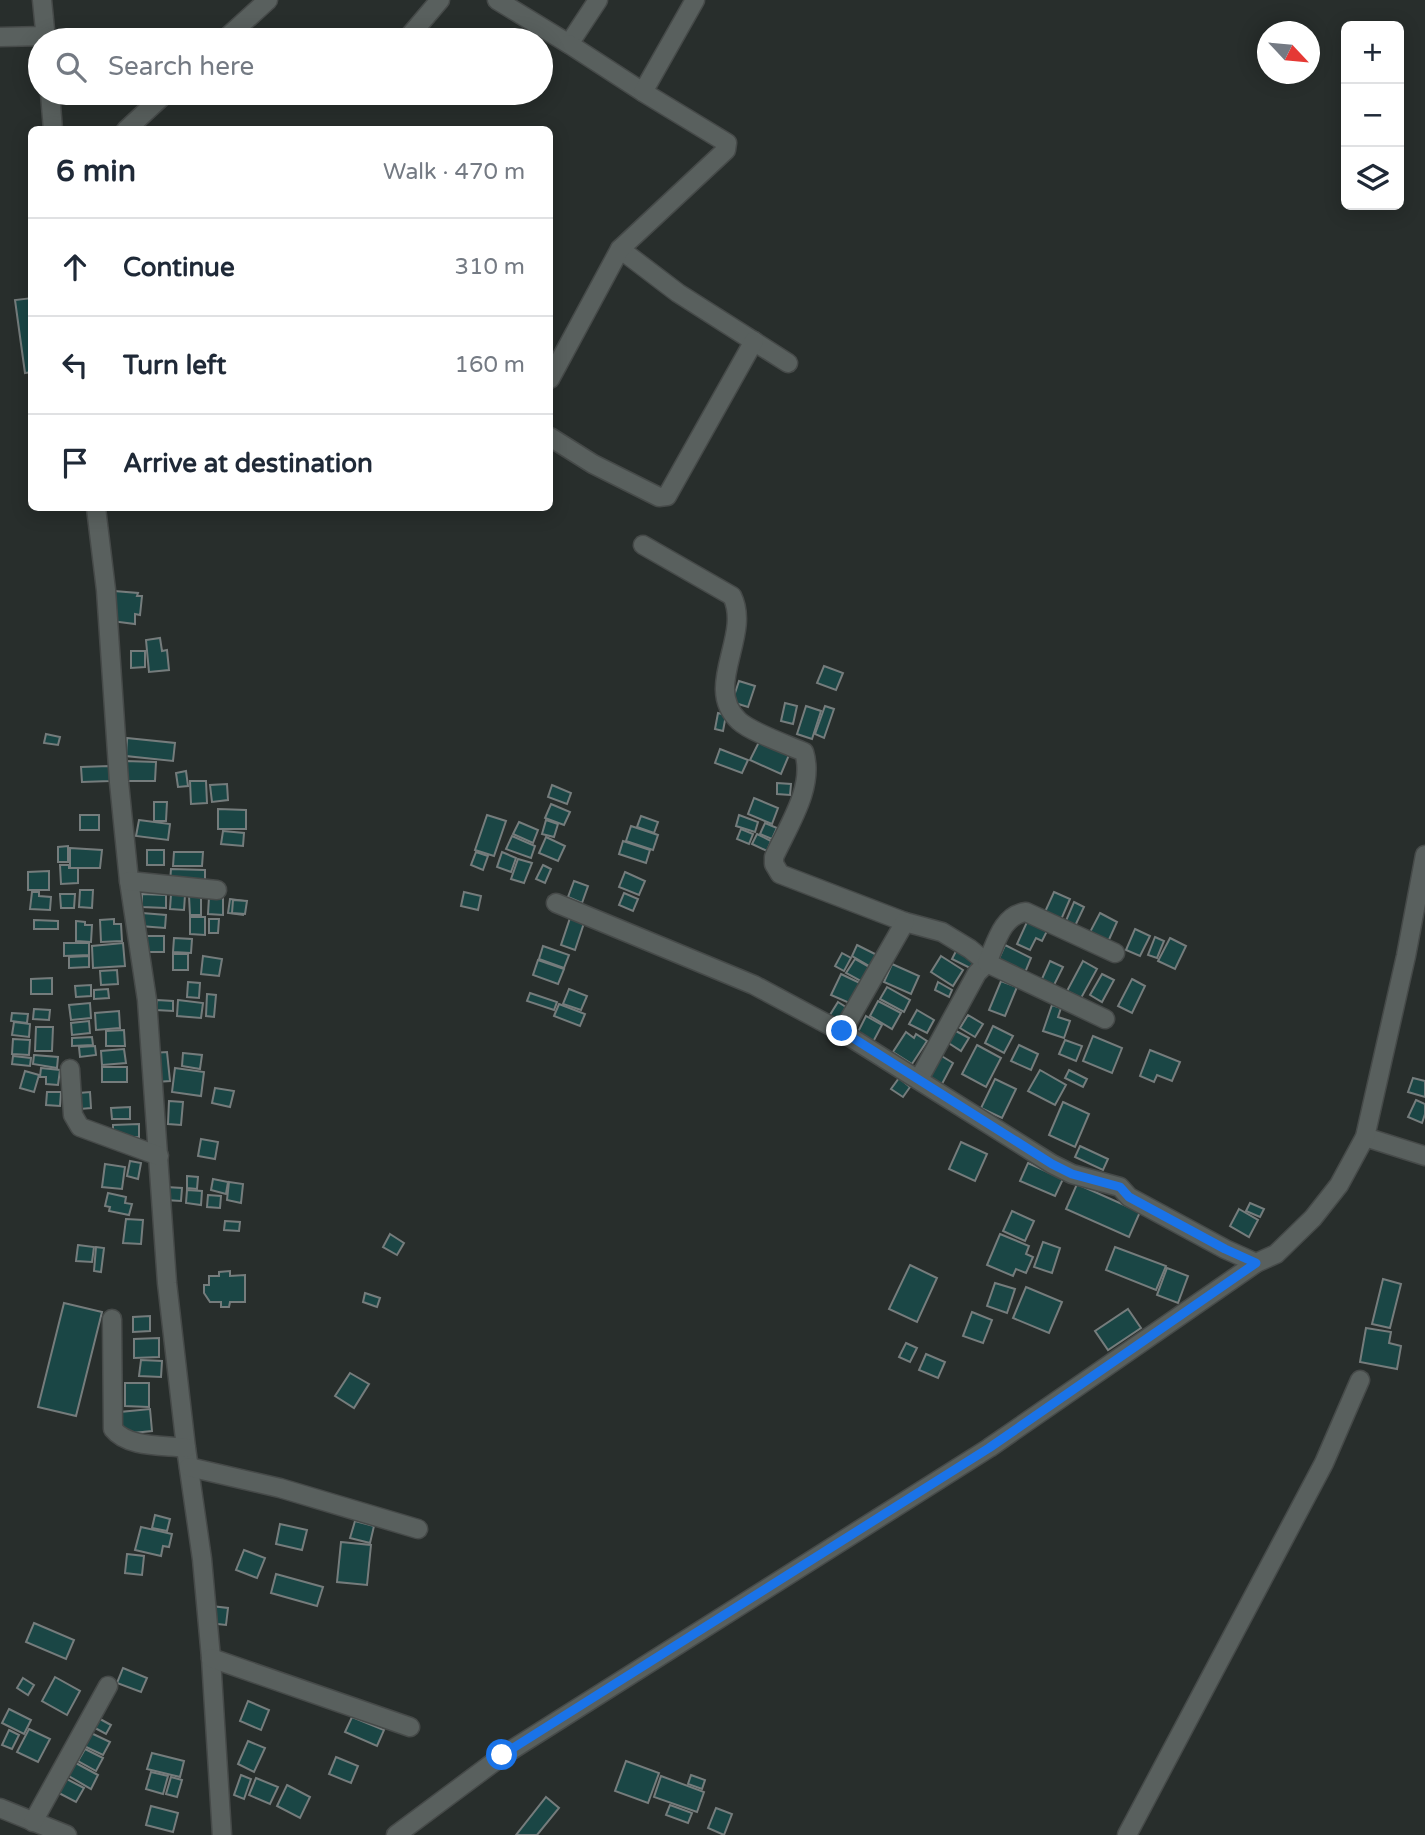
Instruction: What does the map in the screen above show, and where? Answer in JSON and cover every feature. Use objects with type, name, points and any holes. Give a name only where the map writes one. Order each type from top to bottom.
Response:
[{"type":"street","points":[[42,0],[44,28]]},
{"type":"street","points":[[237,28],[268,0]]},
{"type":"street","points":[[416,28],[440,0]]},
{"type":"street","points":[[497,0],[543,28]]},
{"type":"street","points":[[569,44],[598,0]]},
{"type":"street","points":[[643,92],[695,0]]},
{"type":"street","points":[[553,34],[727,143],[726,150],[720,157],[620,249],[553,373]]},
{"type":"street","points":[[0,37],[28,38]]},
{"type":"street","points":[[51,105],[53,126]]},
{"type":"street","points":[[129,126],[153,105]]},
{"type":"street","points":[[620,249],[678,293],[788,363]]},
{"type":"street","points":[[553,439],[626,481],[659,497],[667,496],[754,341]]},
{"type":"street","points":[[96,511],[106,590],[118,770],[147,1000],[167,1283],[188,1467],[202,1559],[222,1835]]},
{"type":"street","points":[[643,545],[732,596],[737,605],[738,623],[724,688],[726,705],[740,723],[804,752],[808,765],[805,788],[774,857],[774,864],[780,874],[905,922],[942,932],[987,963],[1105,1019]]},
{"type":"street","points":[[396,1835],[502,1755],[989,1448],[1256,1263],[1276,1254],[1313,1218],[1339,1185],[1365,1137],[1406,956],[1425,855]]},
{"type":"street","points":[[130,881],[218,890]]},
{"type":"street","points":[[556,903],[754,985],[842,1031],[1052,1164],[1072,1174],[1120,1187],[1129,1197],[1256,1263]]},
{"type":"street","points":[[919,1079],[977,973],[987,963],[1007,919],[1017,913],[1026,912],[1115,953]]},
{"type":"street","points":[[842,1031],[905,922]]},
{"type":"street","points":[[70,1069],[73,1115],[80,1128],[159,1156]]},
{"type":"street","points":[[1365,1137],[1425,1156]]},
{"type":"street","points":[[112,1319],[114,1429],[120,1437],[129,1441],[186,1448]]},
{"type":"street","points":[[1127,1835],[1324,1463],[1360,1380]]},
{"type":"street","points":[[188,1467],[280,1489],[418,1529]]},
{"type":"street","points":[[211,1658],[410,1727]]},
{"type":"street","points":[[33,1822],[107,1686]]},
{"type":"street","points":[[0,1808],[68,1835]]},
{"type":"building","points":[[28,298],[28,373],[25,373],[15,300]]},
{"type":"building","points":[[114,591],[138,593],[137,596],[142,596],[140,615],[135,614],[135,624],[111,621]]},
{"type":"building","points":[[160,638],[162,651],[167,650],[169,670],[149,672],[146,640]]},
{"type":"building","points":[[131,651],[145,651],[145,667],[131,668]]},
{"type":"building","points":[[824,666],[843,673],[836,690],[817,683]]},
{"type":"building","points":[[739,681],[755,686],[748,707],[732,702]]},
{"type":"building","points":[[785,703],[797,706],[793,724],[781,721]]},
{"type":"building","points":[[806,706],[821,711],[812,739],[797,734]]},
{"type":"building","points":[[825,706],[834,709],[824,738],[815,734]]},
{"type":"building","points":[[718,713],[726,715],[723,731],[715,729]]},
{"type":"building","points":[[46,734],[60,737],[58,745],[44,743]]},
{"type":"building","points":[[127,738],[175,743],[173,761],[126,756]]},
{"type":"building","points":[[759,742],[789,755],[781,774],[750,760]]},
{"type":"building","points":[[720,749],[748,760],[742,773],[715,763]]},
{"type":"building","points":[[125,761],[156,762],[155,781],[125,781]]},
{"type":"building","points":[[109,766],[110,781],[82,782],[81,767]]},
{"type":"building","points":[[186,771],[188,786],[178,787],[176,773]]},
{"type":"building","points":[[190,781],[206,781],[207,803],[191,804]]},
{"type":"building","points":[[777,783],[791,784],[790,795],[777,794]]},
{"type":"building","points":[[227,784],[228,800],[212,802],[210,785]]},
{"type":"building","points":[[552,785],[571,793],[567,804],[548,797]]},
{"type":"building","points":[[754,798],[778,808],[772,824],[748,814]]},
{"type":"building","points":[[154,802],[167,802],[166,821],[154,821]]},
{"type":"building","points":[[551,804],[570,812],[564,825],[545,818]]},
{"type":"building","points":[[218,809],[246,810],[246,829],[218,829]]},
{"type":"building","points":[[80,815],[99,815],[99,830],[80,830]]},
{"type":"building","points":[[487,815],[506,821],[494,856],[475,850]]},
{"type":"building","points":[[739,815],[758,822],[755,832],[736,826]]},
{"type":"building","points":[[641,816],[658,822],[654,833],[637,827]]},
{"type":"building","points":[[139,820],[170,824],[168,840],[136,836]]},
{"type":"building","points":[[546,820],[558,824],[554,837],[542,834]]},
{"type":"building","points":[[519,822],[538,830],[533,843],[513,834]]},
{"type":"building","points":[[765,823],[777,828],[772,839],[760,834]]},
{"type":"building","points":[[631,826],[658,835],[653,850],[626,841]]},
{"type":"building","points":[[741,829],[753,834],[749,844],[737,839]]},
{"type":"building","points":[[223,831],[244,833],[243,846],[221,844]]},
{"type":"building","points":[[757,834],[771,841],[767,851],[752,844]]},
{"type":"building","points":[[512,836],[535,846],[531,858],[506,849]]},
{"type":"building","points":[[546,837],[565,846],[558,861],[539,853]]},
{"type":"building","points":[[623,841],[650,850],[646,863],[619,854]]},
{"type":"building","points":[[68,846],[68,862],[58,862],[58,847]]},
{"type":"building","points":[[70,848],[102,850],[100,868],[70,868]]},
{"type":"building","points":[[147,850],[164,850],[164,865],[147,865]]},
{"type":"building","points":[[174,852],[203,852],[202,866],[173,866]]},
{"type":"building","points":[[476,852],[488,856],[483,870],[471,865]]},
{"type":"building","points":[[502,852],[516,858],[511,872],[497,867]]},
{"type":"building","points":[[518,859],[532,863],[524,883],[511,879]]},
{"type":"building","points":[[60,865],[78,868],[78,883],[61,884]]},
{"type":"building","points":[[543,865],[551,869],[545,883],[536,879]]},
{"type":"building","points":[[171,869],[205,870],[205,884],[170,882]]},
{"type":"building","points":[[49,871],[49,890],[28,890],[28,872]]},
{"type":"building","points":[[625,872],[645,881],[639,895],[619,887]]},
{"type":"building","points":[[574,881],[588,886],[582,903],[568,897]]},
{"type":"building","points":[[80,890],[93,890],[92,908],[79,907]]},
{"type":"building","points":[[32,892],[51,897],[50,910],[30,909]]},
{"type":"building","points":[[464,892],[481,896],[478,910],[461,906]]},
{"type":"building","points":[[1054,892],[1070,899],[1060,922],[1044,914]]},
{"type":"building","points":[[624,893],[638,899],[633,911],[619,905]]},
{"type":"building","points":[[60,894],[75,894],[74,908],[61,908]]},
{"type":"building","points":[[142,894],[166,895],[166,908],[142,907]]},
{"type":"building","points":[[171,894],[185,895],[184,910],[170,909]]},
{"type":"building","points":[[189,896],[201,896],[201,915],[190,915]]},
{"type":"building","points":[[209,897],[223,898],[223,915],[208,914]]},
{"type":"building","points":[[230,899],[245,901],[243,915],[228,913]]},
{"type":"building","points":[[233,900],[247,901],[245,914],[232,913]]},
{"type":"building","points":[[1074,902],[1084,907],[1074,928],[1065,923]]},
{"type":"building","points":[[142,913],[166,915],[165,928],[140,926]]},
{"type":"building","points":[[1100,913],[1117,922],[1107,944],[1089,934]]},
{"type":"building","points":[[190,917],[205,917],[205,935],[190,934]]},
{"type":"building","points":[[570,918],[584,923],[575,950],[561,945]]},
{"type":"building","points":[[114,919],[114,924],[121,924],[122,941],[101,942],[100,920]]},
{"type":"building","points":[[209,919],[219,919],[218,933],[209,933]]},
{"type":"building","points":[[34,920],[58,921],[58,929],[34,929]]},
{"type":"building","points":[[76,921],[92,925],[91,942],[76,941]]},
{"type":"building","points":[[1027,922],[1047,931],[1042,941],[1036,938],[1030,950],[1017,944]]},
{"type":"building","points":[[1135,929],[1150,936],[1140,956],[1126,950]]},
{"type":"building","points":[[147,936],[164,936],[164,952],[147,952]]},
{"type":"building","points":[[1155,937],[1164,941],[1157,958],[1148,955]]},
{"type":"building","points":[[174,938],[192,939],[191,953],[173,952]]},
{"type":"building","points":[[1170,938],[1186,946],[1175,969],[1158,961]]},
{"type":"building","points":[[64,943],[89,943],[89,955],[64,956]]},
{"type":"building","points":[[123,943],[125,966],[93,968],[92,946]]},
{"type":"building","points":[[857,945],[877,955],[871,967],[852,956]]},
{"type":"building","points":[[1005,945],[1031,958],[1024,975],[997,963]]},
{"type":"building","points":[[543,946],[569,955],[564,968],[539,959]]},
{"type":"building","points":[[957,949],[981,961],[976,971],[952,959]]},
{"type":"building","points":[[842,953],[851,958],[844,971],[835,966]]},
{"type":"building","points":[[173,954],[188,954],[188,970],[173,970]]},
{"type":"building","points":[[89,956],[89,967],[69,968],[69,957]]},
{"type":"building","points":[[203,956],[222,959],[219,976],[201,974]]},
{"type":"building","points":[[941,956],[963,970],[953,986],[931,972]]},
{"type":"building","points":[[855,959],[876,971],[868,985],[846,973]]},
{"type":"building","points":[[538,960],[564,969],[558,984],[533,975]]},
{"type":"building","points":[[1050,961],[1063,967],[1053,987],[1041,981]]},
{"type":"building","points":[[1083,961],[1097,969],[1081,998],[1067,991]]},
{"type":"building","points":[[892,964],[919,976],[911,994],[884,982]]},
{"type":"building","points":[[117,970],[118,984],[101,985],[100,971]]},
{"type":"building","points":[[841,974],[864,985],[854,1005],[831,995]]},
{"type":"building","points":[[1102,974],[1114,980],[1102,1002],[1090,995]]},
{"type":"building","points":[[52,978],[52,994],[31,994],[31,979]]},
{"type":"building","points":[[1132,979],[1145,986],[1132,1013],[1118,1006]]},
{"type":"building","points":[[1001,981],[1017,987],[1005,1016],[989,1010]]},
{"type":"building","points":[[188,982],[200,983],[199,998],[187,997]]},
{"type":"building","points":[[938,982],[952,990],[949,997],[935,990]]},
{"type":"building","points":[[91,985],[91,996],[76,997],[75,986]]},
{"type":"building","points":[[887,987],[910,1000],[904,1012],[880,999]]},
{"type":"building","points":[[108,989],[109,998],[94,999],[94,990]]},
{"type":"building","points":[[569,989],[587,996],[581,1010],[563,1004]]},
{"type":"building","points":[[530,993],[557,1002],[554,1010],[527,1001]]},
{"type":"building","points":[[207,994],[216,995],[214,1017],[206,1016]]},
{"type":"building","points":[[157,1000],[173,1001],[173,1011],[156,1010]]},
{"type":"building","points":[[178,1000],[203,1003],[201,1018],[177,1016]]},
{"type":"building","points":[[878,1001],[901,1013],[892,1029],[870,1016]]},
{"type":"building","points":[[838,1002],[849,1009],[839,1025],[828,1018]]},
{"type":"building","points":[[90,1003],[91,1018],[71,1020],[69,1005]]},
{"type":"building","points":[[559,1004],[585,1014],[580,1026],[554,1016]]},
{"type":"building","points":[[1052,1005],[1061,1008],[1058,1017],[1070,1021],[1064,1038],[1043,1031]]},
{"type":"building","points":[[34,1009],[50,1010],[49,1020],[33,1019]]},
{"type":"building","points":[[917,1010],[934,1020],[927,1033],[909,1024]]},
{"type":"building","points":[[119,1011],[120,1028],[96,1030],[95,1013]]},
{"type":"building","points":[[12,1013],[28,1014],[27,1023],[11,1021]]},
{"type":"building","points":[[968,1015],[983,1024],[975,1037],[960,1028]]},
{"type":"building","points":[[866,1016],[882,1025],[873,1042],[857,1034]]},
{"type":"building","points":[[89,1021],[90,1033],[72,1035],[71,1023]]},
{"type":"building","points":[[14,1022],[30,1024],[29,1037],[12,1035]]},
{"type":"building","points":[[993,1026],[1013,1036],[1004,1053],[985,1043]]},
{"type":"building","points":[[36,1027],[53,1027],[52,1051],[35,1051]]},
{"type":"building","points":[[124,1030],[125,1046],[106,1046],[106,1031]]},
{"type":"building","points":[[954,1030],[969,1038],[961,1051],[947,1042]]},
{"type":"building","points":[[906,1032],[914,1038],[916,1034],[927,1041],[912,1064],[893,1052]]},
{"type":"building","points":[[1093,1036],[1122,1048],[1112,1073],[1083,1061]]},
{"type":"building","points":[[92,1037],[93,1045],[72,1046],[72,1038]]},
{"type":"building","points":[[13,1039],[30,1040],[29,1055],[12,1054]]},
{"type":"building","points":[[1065,1040],[1082,1046],[1076,1061],[1059,1054]]},
{"type":"building","points":[[977,1045],[1001,1058],[986,1087],[962,1074]]},
{"type":"building","points":[[1019,1045],[1038,1054],[1031,1070],[1011,1061]]},
{"type":"building","points":[[95,1046],[96,1055],[80,1057],[79,1047]]},
{"type":"building","points":[[124,1049],[126,1063],[102,1065],[101,1051]]},
{"type":"building","points":[[1150,1050],[1180,1062],[1172,1081],[1157,1075],[1154,1082],[1140,1076]]},
{"type":"building","points":[[167,1052],[170,1081],[156,1082],[153,1053]]},
{"type":"building","points":[[183,1053],[202,1055],[200,1069],[182,1066]]},
{"type":"building","points":[[34,1055],[58,1057],[57,1068],[33,1064]]},
{"type":"building","points":[[940,1055],[953,1063],[942,1084],[928,1077]]},
{"type":"building","points":[[13,1056],[31,1058],[30,1066],[12,1064]]},
{"type":"building","points":[[102,1067],[127,1067],[127,1082],[102,1082]]},
{"type":"building","points":[[41,1068],[60,1070],[58,1085],[46,1084],[46,1077],[40,1077]]},
{"type":"building","points":[[175,1068],[204,1072],[201,1096],[172,1092]]},
{"type":"building","points":[[1040,1070],[1066,1085],[1055,1105],[1028,1091]]},
{"type":"building","points":[[1069,1070],[1087,1079],[1083,1087],[1065,1078]]},
{"type":"building","points":[[25,1071],[39,1075],[34,1092],[20,1088]]},
{"type":"building","points":[[899,1078],[910,1087],[903,1097],[891,1089]]},
{"type":"building","points":[[1413,1078],[1425,1081],[1425,1097],[1408,1092]]},
{"type":"building","points":[[995,1079],[1016,1089],[1002,1118],[981,1108]]},
{"type":"building","points":[[215,1088],[234,1091],[230,1107],[212,1103]]},
{"type":"building","points":[[47,1092],[61,1092],[60,1106],[46,1105]]},
{"type":"building","points":[[90,1092],[91,1108],[80,1109],[79,1093]]},
{"type":"building","points":[[1416,1100],[1425,1104],[1422,1123],[1408,1117]]},
{"type":"building","points":[[169,1101],[183,1102],[181,1125],[168,1124]]},
{"type":"building","points":[[1063,1102],[1089,1114],[1075,1147],[1049,1135]]},
{"type":"building","points":[[130,1107],[130,1119],[112,1119],[111,1108]]},
{"type":"building","points":[[139,1124],[139,1137],[113,1138],[113,1125]]},
{"type":"building","points":[[201,1139],[218,1142],[215,1159],[198,1156]]},
{"type":"building","points":[[961,1142],[987,1154],[975,1181],[949,1169]]},
{"type":"building","points":[[1080,1146],[1108,1159],[1103,1170],[1075,1157]]},
{"type":"building","points":[[130,1161],[141,1163],[138,1179],[127,1176]]},
{"type":"building","points":[[1028,1163],[1063,1179],[1055,1196],[1020,1181]]},
{"type":"building","points":[[105,1164],[125,1167],[122,1189],[102,1187]]},
{"type":"building","points":[[187,1176],[198,1177],[197,1189],[187,1188]]},
{"type":"building","points":[[213,1179],[228,1182],[226,1194],[211,1190]]},
{"type":"building","points":[[229,1182],[243,1184],[241,1203],[227,1200]]},
{"type":"building","points":[[1077,1184],[1140,1212],[1129,1237],[1066,1209]]},
{"type":"building","points":[[166,1187],[182,1188],[181,1201],[165,1200]]},
{"type":"building","points":[[187,1190],[202,1191],[201,1205],[186,1203]]},
{"type":"building","points":[[108,1193],[126,1197],[125,1203],[132,1204],[129,1215],[109,1211],[110,1207],[105,1206]]},
{"type":"building","points":[[208,1195],[221,1196],[220,1208],[207,1207]]},
{"type":"building","points":[[1250,1203],[1264,1209],[1260,1217],[1246,1211]]},
{"type":"building","points":[[1239,1209],[1258,1220],[1249,1237],[1230,1226]]},
{"type":"building","points":[[1012,1211],[1034,1221],[1025,1241],[1003,1231]]},
{"type":"building","points":[[126,1219],[143,1220],[141,1244],[123,1243]]},
{"type":"building","points":[[225,1221],[240,1222],[239,1231],[224,1230]]},
{"type":"building","points":[[390,1234],[404,1243],[397,1255],[383,1247]]},
{"type":"building","points":[[1000,1234],[1029,1246],[1026,1254],[1033,1257],[1026,1273],[1016,1269],[1013,1276],[987,1265]]},
{"type":"building","points":[[1043,1242],[1060,1248],[1052,1273],[1034,1267]]},
{"type":"building","points":[[78,1245],[94,1247],[92,1262],[76,1261]]},
{"type":"building","points":[[96,1247],[104,1248],[101,1272],[94,1271]]},
{"type":"building","points":[[1115,1247],[1166,1266],[1156,1290],[1106,1270]]},
{"type":"building","points":[[910,1265],[937,1278],[917,1322],[889,1309]]},
{"type":"building","points":[[1167,1268],[1188,1276],[1178,1303],[1157,1295]]},
{"type":"building","points":[[230,1271],[230,1276],[245,1275],[245,1302],[230,1302],[229,1307],[221,1307],[221,1302],[210,1302],[204,1293],[204,1285],[209,1285],[209,1276],[219,1276],[219,1272]]},
{"type":"building","points":[[1383,1279],[1401,1284],[1390,1328],[1372,1324]]},
{"type":"building","points":[[995,1283],[1015,1289],[1007,1313],[987,1306]]},
{"type":"building","points":[[1026,1287],[1062,1302],[1049,1333],[1013,1318]]},
{"type":"building","points":[[365,1293],[380,1298],[377,1307],[363,1302]]},
{"type":"building","points":[[64,1303],[102,1312],[76,1416],[38,1407]]},
{"type":"building","points":[[1128,1309],[1141,1328],[1108,1350],[1095,1331]]},
{"type":"building","points":[[972,1312],[992,1320],[983,1343],[963,1336]]},
{"type":"building","points":[[150,1316],[150,1331],[133,1332],[133,1317]]},
{"type":"building","points":[[1366,1328],[1391,1332],[1389,1343],[1401,1346],[1397,1369],[1360,1362]]},
{"type":"building","points":[[159,1338],[159,1357],[134,1358],[134,1339]]},
{"type":"building","points":[[906,1343],[917,1348],[910,1362],[899,1357]]},
{"type":"building","points":[[926,1354],[945,1362],[938,1378],[919,1370]]},
{"type":"building","points":[[141,1360],[162,1361],[161,1377],[139,1376]]},
{"type":"building","points":[[350,1373],[369,1384],[354,1408],[335,1396]]},
{"type":"building","points":[[125,1383],[149,1383],[149,1407],[125,1406]]},
{"type":"building","points":[[150,1409],[152,1431],[123,1434],[120,1412]]},
{"type":"building","points":[[155,1515],[170,1519],[167,1531],[152,1528]]},
{"type":"building","points":[[355,1521],[374,1526],[370,1543],[350,1538]]},
{"type":"building","points":[[280,1524],[307,1530],[302,1550],[276,1544]]},
{"type":"building","points":[[141,1527],[172,1534],[169,1547],[163,1546],[161,1556],[135,1550]]},
{"type":"building","points":[[341,1542],[371,1545],[367,1585],[337,1582]]},
{"type":"building","points":[[244,1550],[265,1558],[257,1578],[236,1570]]},
{"type":"building","points":[[127,1554],[144,1556],[142,1575],[125,1573]]},
{"type":"building","points":[[276,1574],[323,1587],[317,1606],[271,1593]]},
{"type":"building","points":[[211,1606],[228,1608],[226,1625],[209,1623]]},
{"type":"building","points":[[34,1623],[74,1640],[66,1659],[26,1642]]},
{"type":"building","points":[[123,1668],[147,1678],[141,1692],[117,1683]]},
{"type":"building","points":[[55,1677],[80,1691],[67,1715],[42,1701]]},
{"type":"building","points":[[23,1678],[34,1685],[28,1695],[17,1688]]},
{"type":"building","points":[[248,1701],[269,1710],[261,1730],[240,1721]]},
{"type":"building","points":[[9,1709],[31,1720],[24,1734],[2,1723]]},
{"type":"building","points":[[352,1717],[384,1730],[377,1746],[345,1732]]},
{"type":"building","points":[[100,1719],[111,1725],[106,1734],[95,1728]]},
{"type":"building","points":[[29,1729],[50,1739],[38,1762],[17,1752]]},
{"type":"building","points":[[9,1730],[19,1735],[12,1749],[2,1745]]},
{"type":"building","points":[[91,1733],[110,1742],[103,1755],[84,1746]]},
{"type":"building","points":[[248,1741],[265,1748],[254,1772],[238,1764]]},
{"type":"building","points":[[85,1749],[103,1758],[96,1771],[78,1761]]},
{"type":"building","points":[[152,1753],[184,1761],[180,1777],[147,1769]]},
{"type":"building","points":[[336,1757],[358,1766],[351,1783],[329,1774]]},
{"type":"building","points":[[626,1761],[659,1773],[648,1803],[615,1791]]},
{"type":"building","points":[[74,1762],[98,1775],[91,1789],[67,1775]]},
{"type":"building","points":[[151,1772],[168,1776],[163,1794],[146,1789]]},
{"type":"building","points":[[241,1775],[251,1779],[244,1799],[234,1795]]},
{"type":"building","points":[[691,1775],[705,1780],[702,1789],[688,1784]]},
{"type":"building","points":[[661,1776],[704,1792],[697,1812],[654,1797]]},
{"type":"building","points":[[63,1777],[84,1788],[76,1802],[55,1791]]},
{"type":"building","points":[[171,1777],[182,1780],[177,1797],[166,1794]]},
{"type":"building","points":[[256,1778],[278,1787],[270,1804],[249,1795]]},
{"type":"building","points":[[287,1785],[310,1797],[300,1818],[277,1806]]},
{"type":"building","points":[[546,1797],[559,1808],[537,1835],[516,1835]]},
{"type":"building","points":[[670,1805],[692,1813],[688,1823],[666,1815]]},
{"type":"building","points":[[151,1806],[178,1813],[173,1832],[146,1825]]},
{"type":"building","points":[[716,1808],[732,1814],[724,1835],[708,1828]]},
{"type":"route","points":[[502,1755],[989,1448],[1256,1263],[1129,1197],[1120,1187],[1072,1174],[1052,1164],[842,1031]]}]
